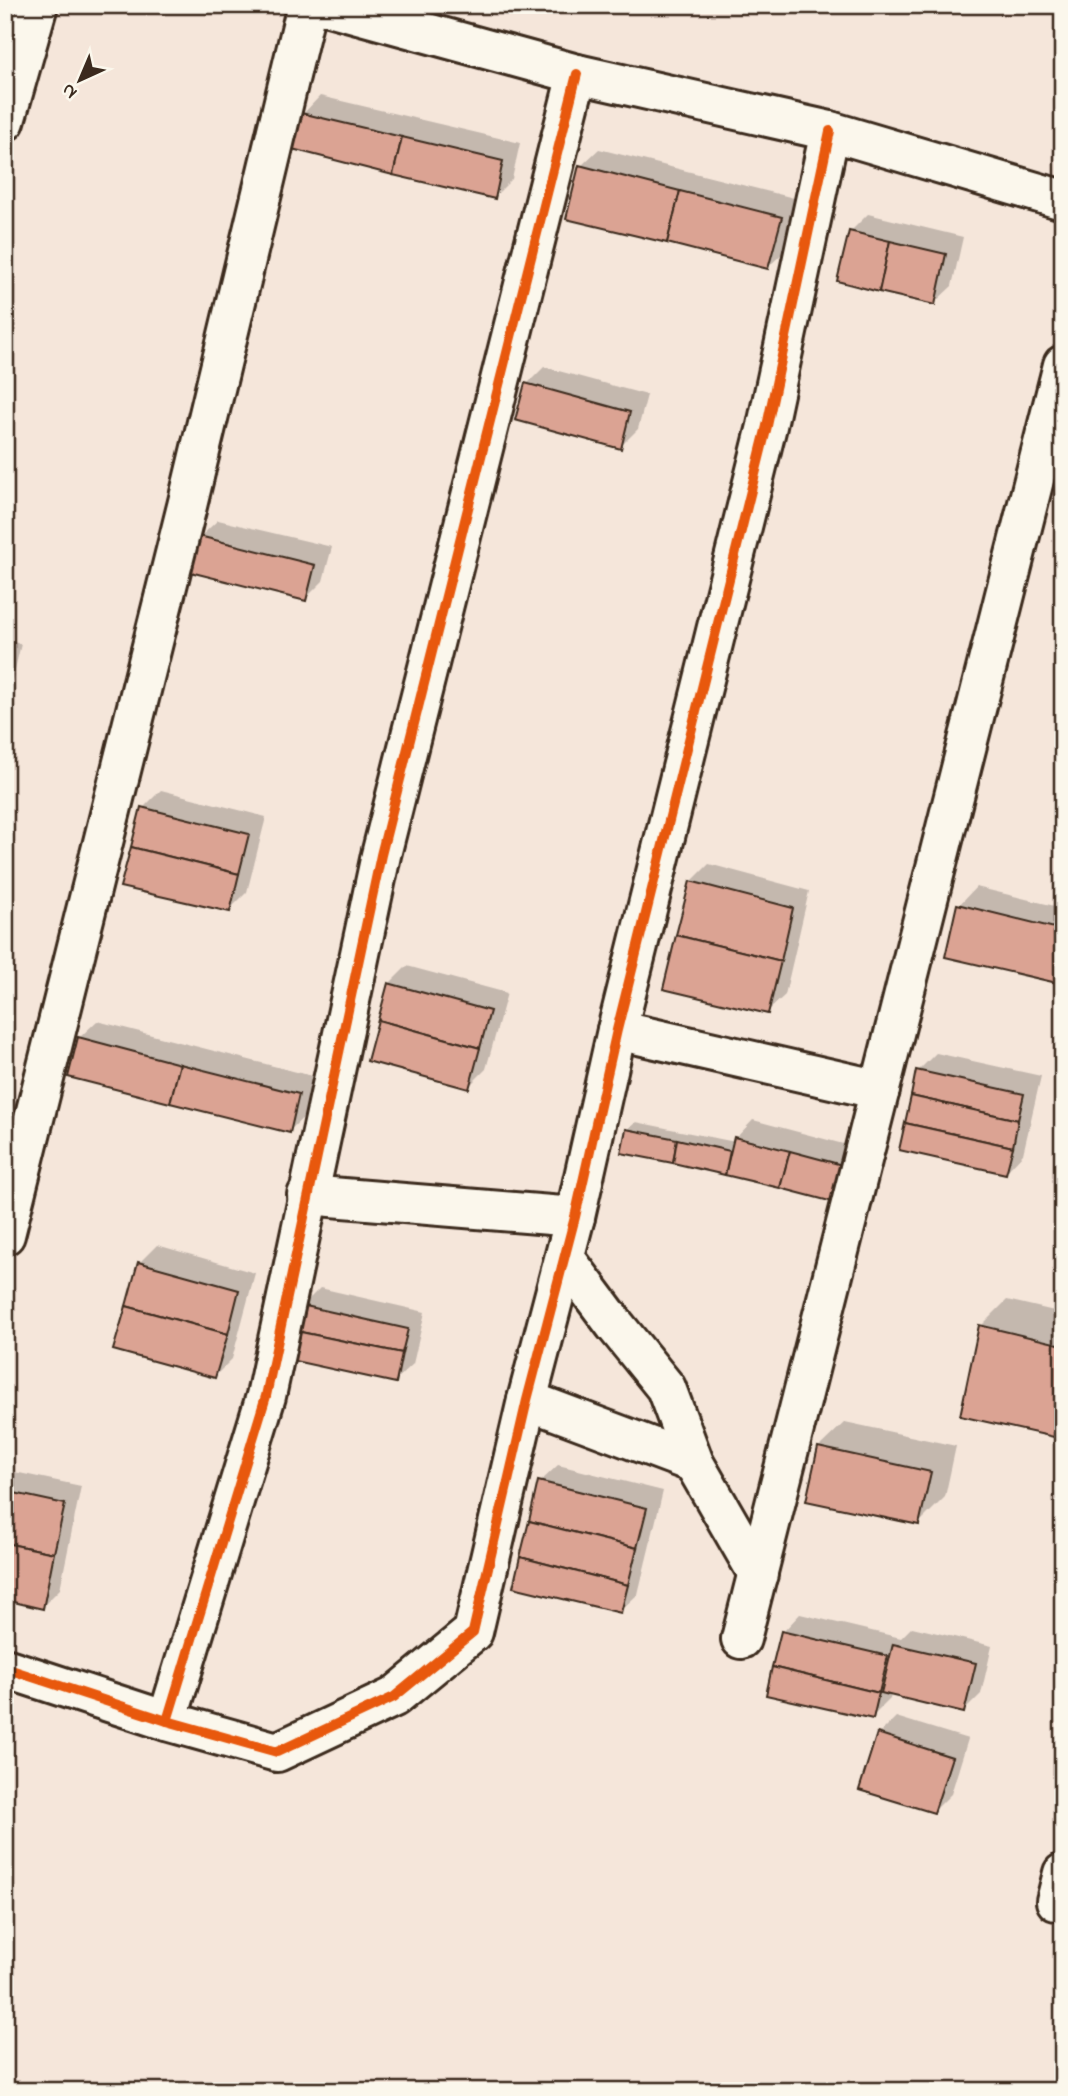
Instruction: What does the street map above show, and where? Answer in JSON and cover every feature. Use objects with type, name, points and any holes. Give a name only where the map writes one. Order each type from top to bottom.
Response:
[{"type":"street","points":[[5,121],[38,5]]},
{"type":"street","points":[[5,1235],[187,506],[307,5]]},
{"type":"street","points":[[325,5],[577,74],[830,131],[1063,200]]},
{"type":"street","points":[[167,1721],[266,1396],[381,855],[577,74]]},
{"type":"street","points":[[5,1668],[167,1721],[277,1752],[394,1697],[473,1632],[527,1400],[575,1217],[617,1030],[767,426],[830,131]]},
{"type":"street","points":[[741,1639],[1063,365]]},
{"type":"street","points":[[617,1030],[880,1090]]},
{"type":"street","points":[[307,1195],[575,1217]]},
{"type":"street","points":[[565,1258],[666,1388],[694,1462],[758,1574]]},
{"type":"street","points":[[527,1400],[694,1462]]},
{"type":"building","points":[[301,113],[402,137],[393,175],[292,149]]},
{"type":"building","points":[[402,137],[503,161],[495,199],[393,175]]},
{"type":"building","points":[[579,165],[680,191],[667,243],[566,219]]},
{"type":"building","points":[[680,191],[782,217],[768,269],[667,243]]},
{"type":"building","points":[[849,231],[890,241],[879,292],[837,281]]},
{"type":"building","points":[[890,241],[946,254],[935,305],[879,292]]},
{"type":"building","points":[[525,383],[630,412],[621,449],[515,420]]},
{"type":"building","points":[[199,536],[315,565],[306,601],[190,572]]},
{"type":"building","points":[[141,807],[249,834],[239,874],[131,847]]},
{"type":"building","points":[[131,847],[239,874],[230,912],[120,887]]},
{"type":"building","points":[[690,881],[793,908],[781,961],[676,935]]},
{"type":"building","points":[[957,904],[1063,930],[1063,958],[1057,983],[945,957]]},
{"type":"building","points":[[676,935],[781,961],[768,1014],[663,989]]},
{"type":"building","points":[[388,983],[490,1011],[480,1048],[378,1020]]},
{"type":"building","points":[[378,1020],[480,1048],[469,1089],[367,1061]]},
{"type":"building","points":[[78,1037],[180,1064],[170,1103],[68,1077]]},
{"type":"building","points":[[180,1064],[299,1094],[290,1133],[170,1103]]},
{"type":"building","points":[[916,1070],[1024,1094],[1018,1120],[911,1096]]},
{"type":"building","points":[[911,1096],[1018,1120],[1013,1147],[905,1123]]},
{"type":"building","points":[[905,1123],[1013,1147],[1006,1174],[899,1150]]},
{"type":"building","points":[[626,1129],[677,1139],[673,1163],[621,1153]]},
{"type":"building","points":[[734,1137],[790,1151],[780,1188],[725,1175]]},
{"type":"building","points":[[677,1139],[730,1151],[725,1175],[673,1163]]},
{"type":"building","points":[[790,1151],[846,1166],[837,1203],[780,1188]]},
{"type":"building","points":[[138,1262],[239,1290],[228,1334],[126,1306]]},
{"type":"building","points":[[301,1305],[408,1329],[402,1353],[296,1331]]},
{"type":"building","points":[[126,1306],[228,1334],[215,1378],[113,1350]]},
{"type":"building","points":[[979,1325],[1063,1345],[1063,1439],[960,1416]]},
{"type":"building","points":[[296,1331],[402,1353],[396,1383],[290,1360]]},
{"type":"building","points":[[818,1447],[931,1472],[919,1525],[806,1501]]},
{"type":"building","points":[[538,1481],[647,1508],[637,1548],[529,1521]]},
{"type":"building","points":[[5,1491],[65,1504],[54,1553],[5,1543]]},
{"type":"building","points":[[529,1521],[637,1548],[628,1585],[520,1557]]},
{"type":"building","points":[[5,1543],[54,1553],[43,1609],[5,1600]]},
{"type":"building","points":[[520,1557],[628,1585],[621,1613],[513,1587]]},
{"type":"building","points":[[781,1631],[888,1656],[879,1693],[772,1667]]},
{"type":"building","points":[[893,1644],[976,1663],[964,1713],[881,1693]]},
{"type":"building","points":[[772,1667],[879,1693],[873,1719],[766,1695]]},
{"type":"building","points":[[877,1733],[952,1757],[934,1813],[859,1790]]},
{"type":"cycle path","points":[[167,1721],[266,1396],[381,855],[577,74]]},
{"type":"cycle path","points":[[5,1668],[167,1721],[277,1752],[394,1697],[473,1632],[527,1400],[575,1217],[617,1030],[767,426],[830,131]]}]
